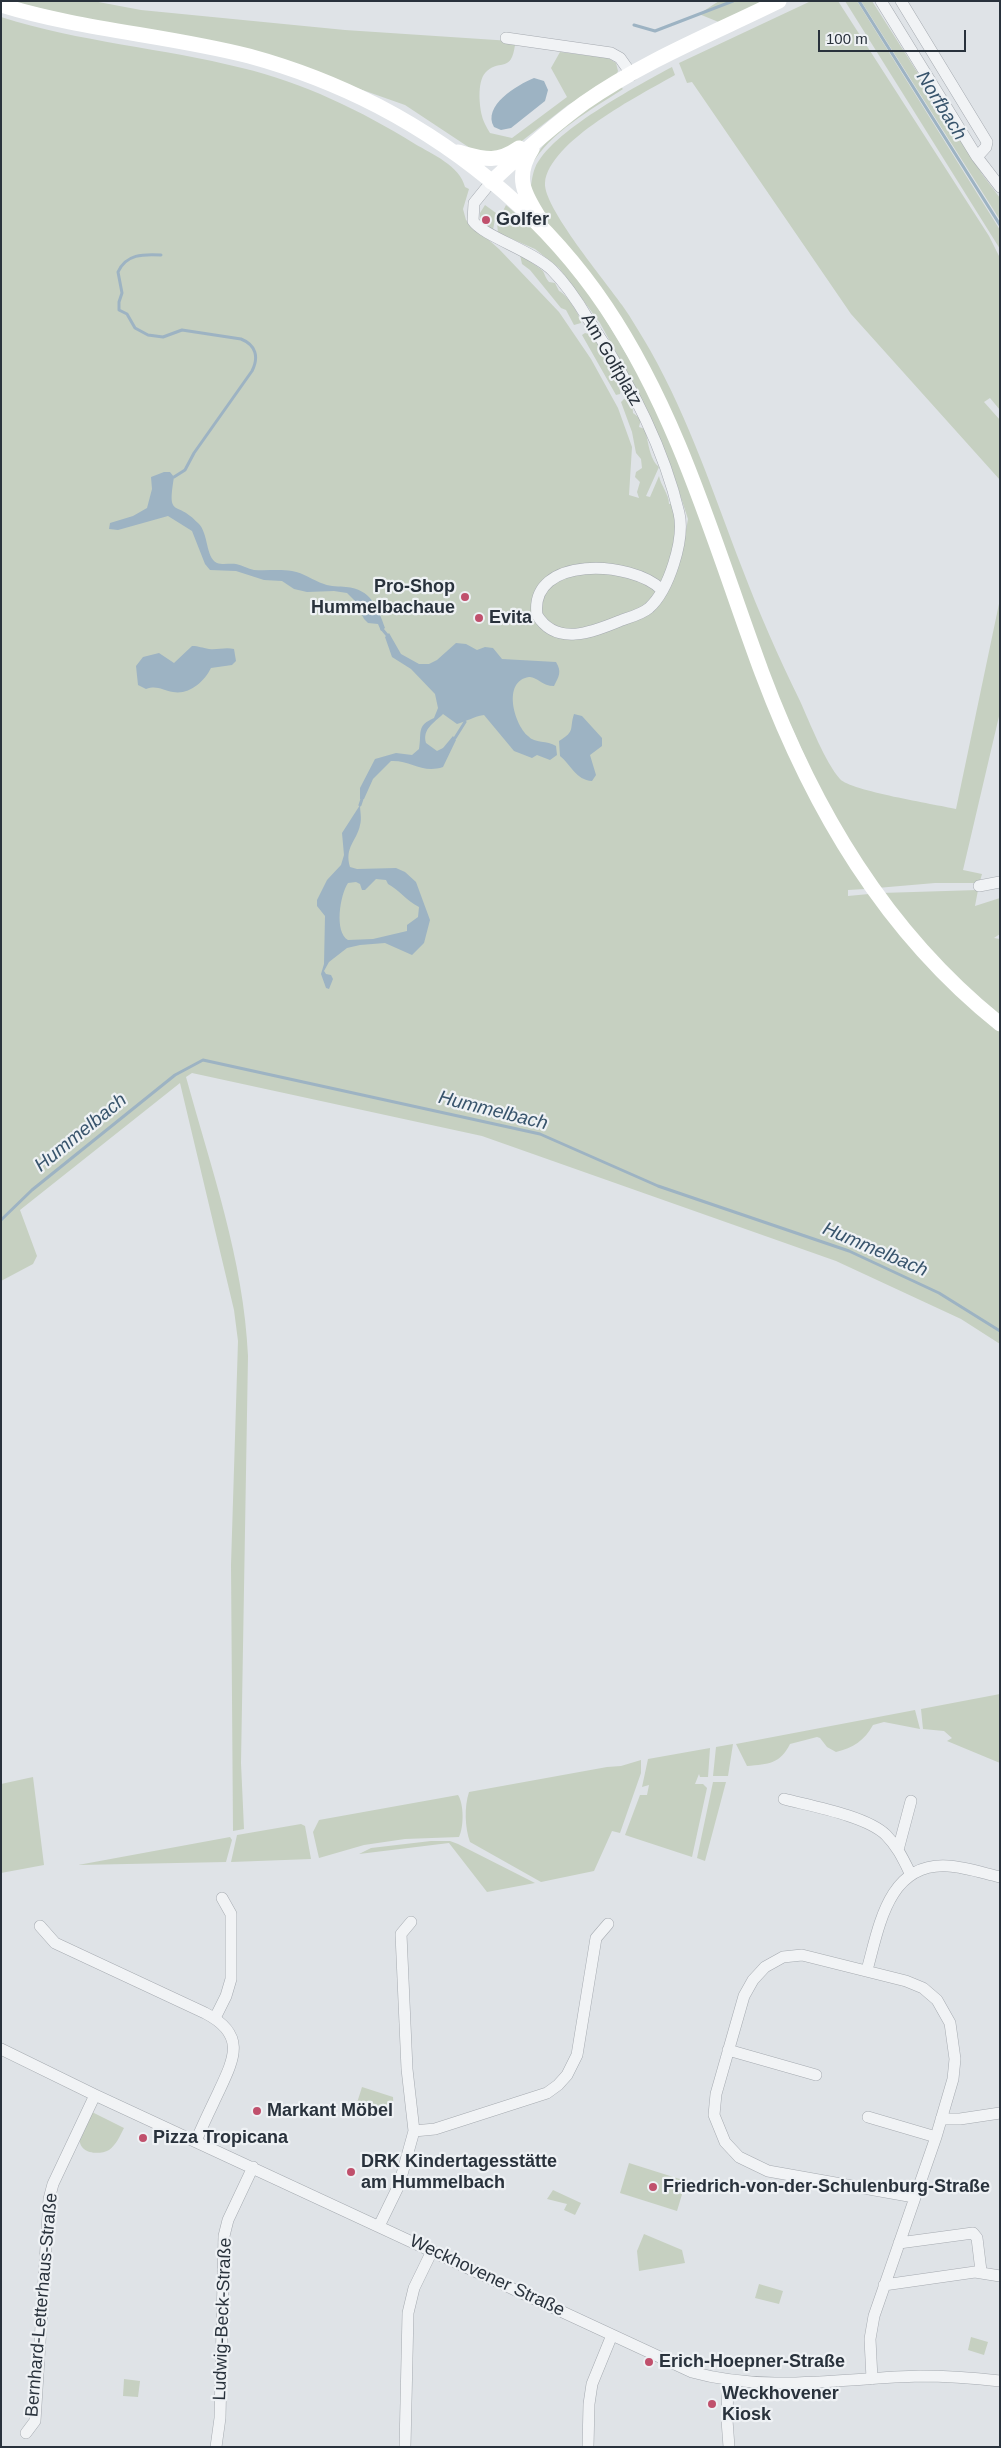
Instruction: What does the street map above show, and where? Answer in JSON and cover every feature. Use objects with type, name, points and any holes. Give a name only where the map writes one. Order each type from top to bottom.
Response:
[{"type":"main road","points":[[491,182],[538,139],[586,102],[632,75],[779,1]]},
{"type":"main road","points":[[1,5],[55,18],[209,47],[283,66],[360,97],[402,119],[453,151],[491,182],[555,241]]},
{"type":"main road","points":[[453,151],[488,159],[500,159],[538,139]]},
{"type":"main road","points":[[538,139],[523,168],[523,187],[555,241],[607,309],[630,346],[663,411],[704,510],[763,676],[784,729],[811,788],[831,826],[871,889],[913,942],[950,980],[1000,1024]]},
{"type":"street","points":[[881,1],[977,157],[1000,187]]},
{"type":"street","points":[[901,1],[987,142],[986,147],[977,157]]},
{"type":"street","points":[[506,38],[611,53],[620,58],[632,75]]},
{"type":"street","name":"Am Golfplatz","points":[[491,182],[474,203],[473,221],[479,228],[535,256],[559,278],[599,335],[644,418],[657,448],[675,498],[681,527],[674,562],[662,590],[653,604],[646,610],[586,634],[575,635],[554,629],[542,622],[538,615],[538,596],[544,586],[554,578],[571,571],[596,568],[624,570],[650,580],[662,590]]},
{"type":"street","points":[[979,886],[1000,882]]},
{"type":"street","points":[[784,1799],[865,1822],[887,1836],[898,1850],[911,1875]]},
{"type":"street","points":[[898,1850],[911,1801]]},
{"type":"street","points":[[867,1970],[885,1907],[893,1892],[911,1875],[923,1869],[946,1866],[1000,1878]]},
{"type":"street","points":[[215,2018],[226,1996],[231,1979],[231,1914],[222,1898]]},
{"type":"street","points":[[380,2226],[399,2185],[414,2130],[406,2060],[401,1934],[411,1922]]},
{"type":"street","points":[[414,2130],[435,2129],[538,2096],[558,2085],[570,2070],[577,2055],[596,1938],[608,1924]]},
{"type":"street","points":[[40,1926],[55,1943],[215,2018],[226,2027],[231,2036],[234,2049],[233,2062],[196,2141]]},
{"type":"street","points":[[872,2379],[871,2330],[884,2285],[936,2137],[953,2079],[955,2059],[953,2036],[948,2015],[938,2000],[923,1988],[906,1981],[802,1955],[788,1956],[773,1962],[758,1973],[748,1988],[740,2008],[716,2094],[714,2115],[721,2135],[732,2151],[757,2167],[780,2174],[914,2197]]},
{"type":"street","name":"Weckhovener Straße","points":[[1,2049],[95,2095],[685,2369],[728,2380],[774,2384],[947,2377],[1000,2381]]},
{"type":"street","points":[[728,2050],[816,2074]]},
{"type":"street","name":"Bernhard-Letterhaus-Straße","points":[[26,2433],[35,2421],[49,2199],[53,2184],[95,2095]]},
{"type":"street","points":[[941,2119],[960,2119],[1000,2113]]},
{"type":"street","points":[[868,2117],[936,2137]]},
{"type":"street","name":"Ludwig-Beck-Straße","points":[[216,2447],[220,2418],[224,2236],[228,2220],[252,2167]]},
{"type":"street","points":[[899,2243],[973,2232],[977,2238],[981,2271]]},
{"type":"street","points":[[405,2447],[408,2313],[414,2288],[432,2251]]},
{"type":"street","points":[[884,2285],[981,2271],[1000,2276]]},
{"type":"street","points":[[588,2447],[589,2404],[592,2384],[612,2335]]},
{"type":"street","points":[[728,2380],[727,2420],[729,2447]]},
{"type":"green space","points":[[9,1],[93,1],[141,10],[345,30],[511,41],[515,45],[511,59],[505,64],[487,71],[480,86],[480,99],[485,125],[490,133],[512,138],[567,97],[551,68],[560,52],[608,58],[616,63],[618,71],[615,78],[568,105],[509,151],[476,152],[405,105],[354,87]]},
{"type":"green space","points":[[719,1],[765,1],[721,23],[699,14]]},
{"type":"green space","points":[[811,1],[838,1],[989,236],[1000,258],[1000,410],[990,398],[984,402],[1000,420],[1000,480],[851,314],[692,82],[687,83],[679,63]]},
{"type":"green space","points":[[845,1],[857,1],[1000,230],[1000,249]]},
{"type":"green space","points":[[861,1],[872,1],[982,174],[1000,198],[1000,220]]},
{"type":"green space","points":[[1,17],[60,33],[212,61],[287,81],[353,109],[444,161],[457,173],[465,187],[469,189],[463,209],[466,220],[499,249],[559,312],[591,359],[618,408],[632,447],[629,495],[639,498],[637,492],[640,482],[635,477],[636,472],[642,468],[641,459],[636,453],[632,432],[621,402],[624,399],[632,401],[633,413],[641,419],[639,427],[645,429],[651,454],[659,467],[646,496],[650,497],[659,476],[669,504],[673,504],[685,536],[688,519],[671,467],[637,391],[600,323],[559,268],[535,249],[498,233],[497,223],[506,205],[546,240],[603,312],[632,362],[669,437],[718,565],[865,889],[848,890],[848,896],[869,894],[1000,1030],[1000,1344],[961,1319],[836,1261],[482,1136],[192,1073],[186,1077],[216,1180],[233,1250],[245,1320],[248,1356],[241,1763],[244,1829],[233,1831],[231,1565],[238,1341],[234,1310],[180,1083],[20,1210],[37,1256],[33,1264],[1,1281]]},
{"type":"green space","points":[[672,67],[675,75],[640,94],[598,121],[562,151],[550,167],[545,183],[547,194],[564,226],[629,316],[664,377],[689,430],[770,635],[823,753],[840,779],[847,784],[860,788],[956,809],[1000,599],[1000,712],[963,870],[982,874],[980,881],[976,883],[935,883],[877,888],[815,784],[775,692],[690,460],[530,194],[535,168],[544,154],[558,140],[596,111]]},
{"type":"green space","points":[[621,87],[623,89],[560,132],[539,154],[531,166],[547,141],[558,130],[583,111]]},
{"type":"green space","points":[[485,205],[496,213],[493,230],[480,221],[480,213]]},
{"type":"green space","points":[[520,255],[543,271],[549,282],[555,283],[559,291],[573,305],[581,323],[574,325],[566,310],[561,308],[530,270],[522,264]]},
{"type":"green space","points":[[585,333],[592,335],[603,348],[602,352],[621,387],[620,394],[616,395],[582,335]]},
{"type":"green space","points":[[978,890],[975,906],[1000,898],[1000,934],[994,938],[1000,939],[1000,1017],[954,978],[881,893]]},
{"type":"green space","points":[[1000,1694],[1000,1763],[947,1741],[952,1738],[944,1731],[923,1729],[921,1709]]},
{"type":"green space","points":[[915,1710],[920,1729],[884,1722],[873,1725],[858,1743],[836,1752],[827,1747],[817,1737],[790,1744],[782,1756],[773,1762],[747,1766],[736,1744]]},
{"type":"green space","points":[[733,1744],[728,1776],[713,1776],[716,1747]]},
{"type":"green space","points":[[710,1748],[708,1777],[700,1777],[699,1774],[695,1784],[703,1784],[707,1788],[692,1857],[625,1835],[640,1795],[647,1795],[649,1785],[642,1787],[648,1759]]},
{"type":"green space","points":[[641,1760],[641,1773],[620,1833],[612,1831],[594,1871],[541,1882],[470,1842],[466,1817],[466,1804],[469,1792],[621,1766]]},
{"type":"green space","points":[[33,1777],[44,1865],[1,1873],[1,1784]]},
{"type":"green space","points":[[713,1782],[726,1782],[705,1861],[697,1858]]},
{"type":"green space","points":[[458,1795],[463,1816],[459,1837],[405,1839],[364,1845],[319,1858],[313,1832],[319,1820]]},
{"type":"green space","points":[[301,1824],[305,1826],[311,1859],[231,1862],[237,1835]]},
{"type":"green space","points":[[230,1837],[232,1840],[226,1862],[78,1865]]},
{"type":"green space","points":[[431,1841],[450,1841],[458,1844],[535,1883],[487,1892],[449,1843],[359,1854],[371,1848]]},
{"type":"green space","points":[[362,2087],[393,2097],[394,2116],[356,2106]]},
{"type":"green space","points":[[92,2112],[124,2128],[114,2146],[104,2152],[89,2152],[82,2147],[80,2142],[81,2134]]},
{"type":"green space","name":"Friedrich-von-der-Schulenburg-Straße","points":[[629,2163],[686,2181],[677,2211],[620,2193]]},
{"type":"green space","points":[[553,2190],[581,2203],[575,2215],[564,2210],[567,2204],[547,2199]]},
{"type":"green space","points":[[644,2234],[682,2250],[685,2263],[639,2271],[637,2251]]},
{"type":"green space","points":[[759,2284],[783,2291],[779,2304],[755,2298]]},
{"type":"green space","points":[[971,2337],[988,2342],[984,2355],[968,2350]]},
{"type":"green space","points":[[124,2379],[140,2381],[138,2397],[123,2396]]},
{"type":"water","points":[[534,78],[544,81],[548,90],[545,101],[511,128],[501,130],[494,127],[493,111],[497,104],[511,91]]},
{"type":"water","points":[[164,472],[170,472],[174,477],[172,490],[173,504],[190,516],[201,527],[211,556],[217,563],[236,564],[254,570],[292,571],[327,585],[362,591],[376,607],[385,628],[381,631],[378,624],[368,623],[355,601],[347,593],[334,591],[307,592],[294,589],[282,581],[264,580],[236,571],[210,570],[205,564],[192,531],[168,516],[118,530],[109,529],[110,523],[133,516],[147,508],[152,489],[151,477]]},
{"type":"water","points":[[389,633],[401,654],[419,664],[429,664],[437,660],[456,643],[466,644],[477,650],[485,647],[493,648],[502,659],[556,662],[559,674],[554,686],[550,686],[532,677],[521,680],[515,686],[513,704],[518,722],[528,736],[534,740],[556,746],[557,755],[550,760],[537,755],[532,758],[514,751],[484,715],[457,724],[443,714],[427,730],[425,738],[426,743],[437,751],[443,748],[453,736],[456,740],[443,767],[429,769],[405,762],[391,761],[373,779],[364,799],[360,799],[360,788],[375,759],[396,753],[412,755],[419,749],[422,727],[434,718],[438,708],[435,694],[411,669],[392,657],[385,637]]},
{"type":"water","points":[[192,646],[209,649],[234,649],[236,661],[232,665],[211,668],[200,683],[185,691],[173,692],[156,688],[146,689],[138,685],[136,666],[143,657],[159,653],[174,663]]},
{"type":"water","points":[[574,714],[582,716],[602,738],[602,746],[590,755],[596,775],[592,781],[578,775],[560,756],[559,741],[570,732]]},
{"type":"water","points":[[360,805],[361,823],[350,849],[350,867],[357,869],[396,868],[405,872],[416,882],[430,920],[424,943],[412,955],[385,943],[347,948],[329,962],[324,971],[326,974],[331,975],[333,979],[329,989],[326,988],[321,974],[324,964],[325,916],[317,906],[317,900],[327,880],[341,865],[344,855],[342,833]],"holes":[[[376,879],[386,880],[388,884],[419,907],[418,917],[407,925],[407,931],[373,939],[348,940],[344,936],[340,922],[341,904],[348,883],[356,882],[360,884],[362,890],[365,890]]]},
{"type":"waterway","points":[[634,25],[655,31],[733,1]]},
{"type":"waterway","name":"Norfbach","points":[[859,1],[1000,225]]},
{"type":"waterway","points":[[161,255],[142,255],[130,258],[121,266],[118,272],[122,293],[119,310],[127,314],[135,328],[148,335],[163,337],[182,330],[241,339],[253,348],[256,356],[252,371],[194,453],[185,470],[174,477]]},
{"type":"waterway","points":[[382,629],[387,635]]},
{"type":"waterway","points":[[455,738],[465,722]]},
{"type":"waterway","points":[[360,805],[362,799]]},
{"type":"waterway","name":"Hummelbach","points":[[1,1220],[32,1190],[175,1075],[203,1060],[540,1134],[658,1186],[849,1251],[939,1293],[1000,1331]]},
{"type":"place","name":"Golfer","points":[[486,220]]},
{"type":"place","name":"Pro-Shop Hummelbachaue","points":[[465,597]]},
{"type":"place","name":"Evita","points":[[479,618]]},
{"type":"place","name":"Markant Möbel","points":[[257,2111]]},
{"type":"place","name":"Pizza Tropicana","points":[[143,2138]]},
{"type":"place","name":"DRK Kindertagesstätte am Hummelbach","points":[[351,2172]]},
{"type":"place","name":"Friedrich-von-der-Schulenburg-Straße","points":[[653,2187]]},
{"type":"place","name":"Erich-Hoepner-Straße","points":[[649,2362]]},
{"type":"place","name":"Weckhovener Kiosk","points":[[712,2404]]}]
